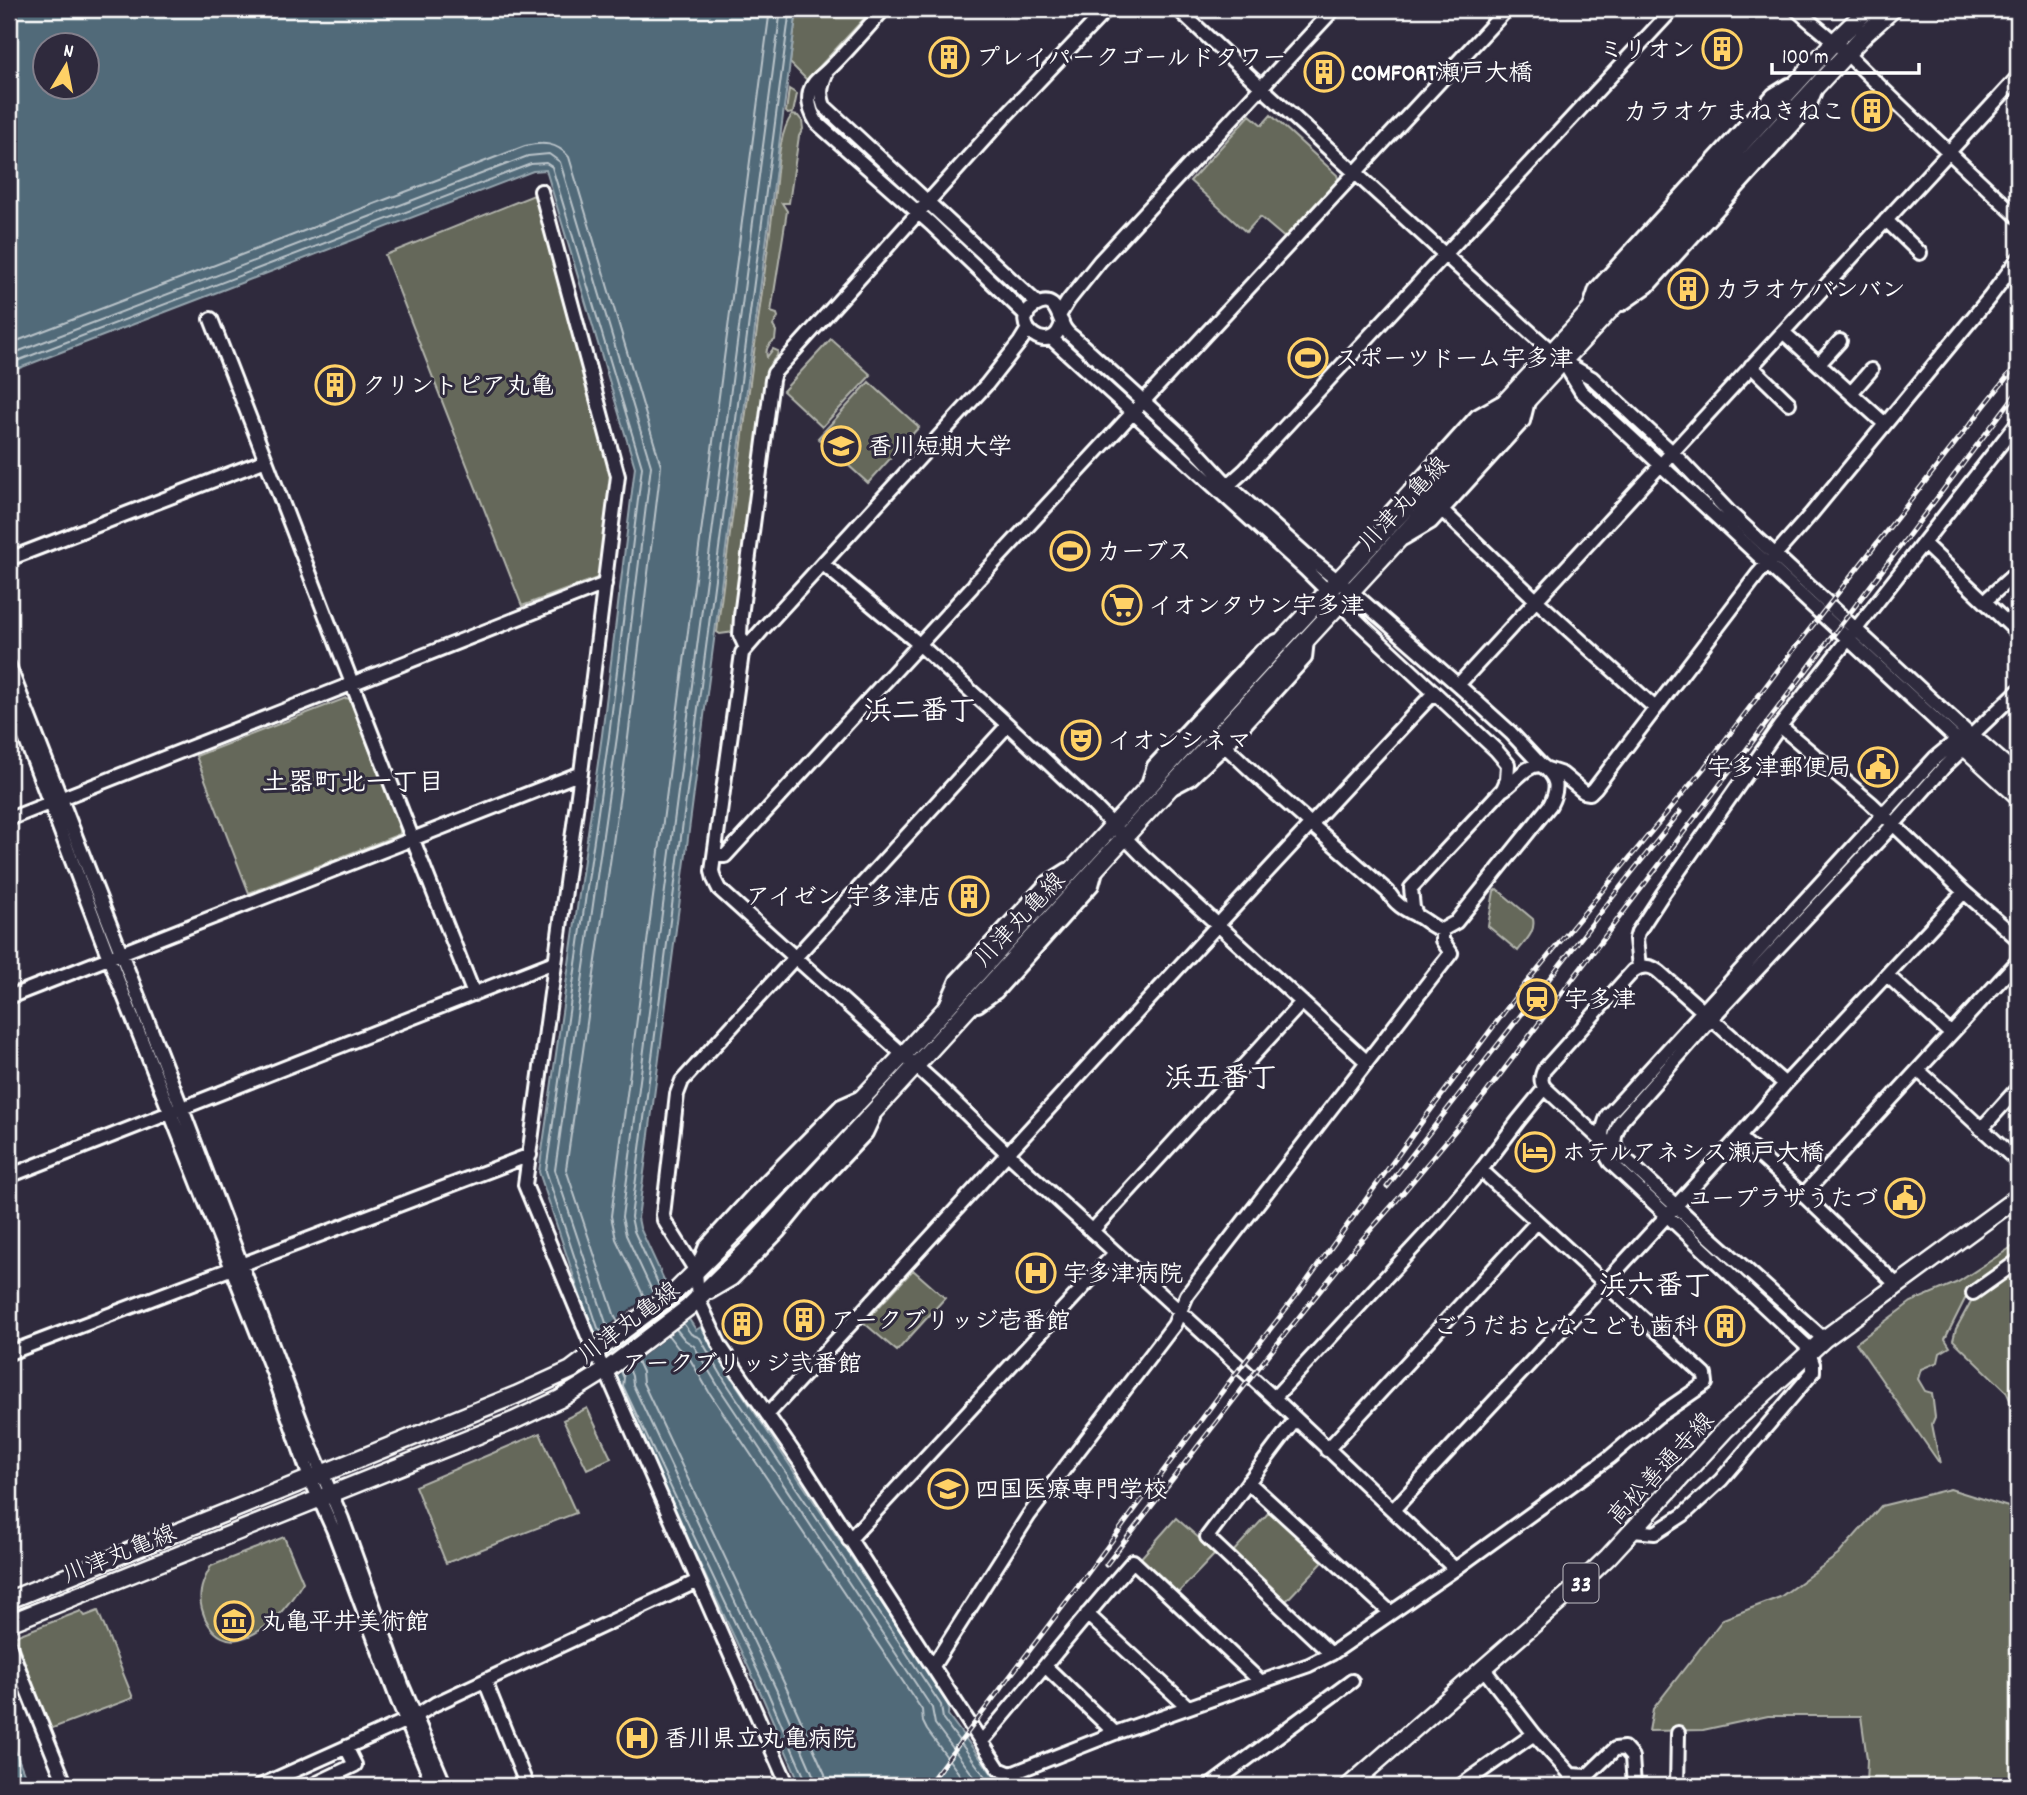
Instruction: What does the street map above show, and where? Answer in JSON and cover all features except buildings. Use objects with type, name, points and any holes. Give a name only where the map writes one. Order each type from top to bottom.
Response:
[{"type":"main road","name":"川津丸亀線","points":[[951,1015],[1078,862],[1507,398],[1609,312],[1811,80],[1834,42],[1868,9]]},
{"type":"main road","name":"川津丸亀線","points":[[9,1623],[513,1421],[560,1399],[606,1369],[693,1303],[751,1245],[879,1105],[909,1061],[951,1015],[1098,867],[1528,400],[1588,313],[1811,80],[1846,54],[1893,9]]},
{"type":"main road","points":[[1964,741],[2018,777]]},
{"type":"main road","points":[[1964,741],[2018,796]]},
{"type":"main road","name":"川津丸亀線","points":[[9,1600],[516,1395],[571,1370],[677,1290],[865,1095],[909,1061]]},
{"type":"main road","name":"高松善通寺線","points":[[1349,1786],[1583,1581],[1633,1531],[1726,1429],[1824,1339],[2018,1197]]},
{"type":"street","points":[[884,9],[815,82],[809,101],[811,113],[817,123],[918,213],[1036,330],[1139,407]]},
{"type":"street","points":[[746,648],[740,635],[741,616],[773,376],[928,202],[1107,9]]},
{"type":"street","points":[[1178,9],[1444,255],[1558,356],[1592,378],[1672,452],[1771,559]]},
{"type":"street","points":[[1335,9],[1100,261],[1068,301],[1059,332],[1036,330],[1020,342],[987,384],[746,648],[741,658],[712,871],[719,889],[797,957],[1455,1569]]},
{"type":"street","points":[[714,856],[724,856],[1507,9]]},
{"type":"street","points":[[1225,489],[1673,9]]},
{"type":"street","points":[[1796,9],[2018,217]]},
{"type":"street","points":[[1874,25],[1906,9]]},
{"type":"street","points":[[828,71],[821,86],[820,97],[828,111],[1061,318],[1073,337],[1139,407],[1305,569],[1333,587],[1352,592],[1511,733],[1544,767],[1557,788],[1550,805],[1456,922],[1442,930],[1432,928],[1406,911],[1225,746]]},
{"type":"street","points":[[1458,685],[2018,77]]},
{"type":"street","points":[[817,123],[828,111]]},
{"type":"street","points":[[541,191],[618,476],[525,1185],[788,1786]]},
{"type":"street","points":[[1886,220],[1920,253]]},
{"type":"street","points":[[1388,892],[1411,888],[1503,789],[1534,765],[1562,774],[1584,792],[1590,793],[1771,559],[1990,297],[2018,259]]},
{"type":"street","points":[[1036,330],[1029,311],[1063,296],[1100,261]]},
{"type":"street","points":[[211,319],[474,994]]},
{"type":"street","points":[[1783,332],[1885,424]]},
{"type":"street","points":[[1819,364],[1840,341]]},
{"type":"street","points":[[1558,356],[1581,391],[1660,464],[1771,559],[1964,741]]},
{"type":"street","points":[[1751,366],[1789,403]]},
{"type":"street","points":[[1850,393],[1871,370]]},
{"type":"street","points":[[1398,542],[1431,522],[1442,510],[1522,421],[1528,400]]},
{"type":"street","points":[[1639,967],[1636,939],[1662,895],[1780,726],[2018,422]]},
{"type":"street","points":[[9,559],[266,460]]},
{"type":"street","points":[[1442,510],[1654,708]]},
{"type":"street","points":[[1924,544],[2018,633]]},
{"type":"street","points":[[823,564],[919,644],[1008,725],[1367,1062]]},
{"type":"street","points":[[1986,600],[2018,571]]},
{"type":"street","points":[[9,819],[605,584]]},
{"type":"street","points":[[1333,587],[1340,604],[1503,757],[1508,764],[1503,789]]},
{"type":"street","points":[[1166,791],[1191,778],[1225,746],[1305,658],[1307,640]]},
{"type":"street","points":[[9,666],[55,800],[177,1111],[273,1372],[402,1685],[434,1786]]},
{"type":"street","points":[[1633,1531],[1655,1533],[1683,1515],[1721,1480],[1813,1373],[1813,1364],[1810,1352],[1794,1332],[1609,1162],[1601,1146],[1707,1015],[1888,820],[1945,766],[1964,741],[2018,691]]},
{"type":"street","points":[[768,1414],[1217,924],[1434,693]]},
{"type":"street","points":[[9,696],[55,800]]},
{"type":"street","points":[[1008,725],[682,1081],[678,1089],[663,1216],[696,1271],[693,1303],[720,1346],[768,1414],[999,1769],[1030,1786]]},
{"type":"street","points":[[1780,726],[1871,803],[1964,892],[2018,939]]},
{"type":"street","points":[[9,997],[581,773]]},
{"type":"street","points":[[1411,888],[1413,908],[1417,916]]},
{"type":"street","points":[[1393,1510],[1964,892]]},
{"type":"street","points":[[933,1666],[1029,1515],[1174,1325],[1187,1295],[1451,953],[1442,940],[1442,930]]},
{"type":"street","points":[[1803,1195],[2018,961]]},
{"type":"street","points":[[9,1176],[554,962]]},
{"type":"street","points":[[1785,1084],[1655,969],[1645,966],[1633,971],[1544,1070],[1541,1077],[1545,1088],[1824,1339]]},
{"type":"street","points":[[1887,975],[1951,1034]]},
{"type":"street","points":[[1092,1230],[1302,1002]]},
{"type":"street","points":[[1918,1070],[2018,1162]]},
{"type":"street","points":[[1274,1398],[1437,1222],[1545,1088]]},
{"type":"street","points":[[1981,1129],[2018,1088]]},
{"type":"street","points":[[1739,1138],[1897,1285]]},
{"type":"street","points":[[9,1353],[530,1155]]},
{"type":"street","points":[[1011,1774],[1115,1733],[1309,1665],[1331,1654],[1610,1457],[1658,1416],[1706,1383],[1704,1375],[1481,1170]]},
{"type":"street","points":[[1327,1450],[1537,1222]]},
{"type":"street","points":[[849,1540],[1115,1253]]},
{"type":"street","points":[[1973,1293],[2018,1261]]},
{"type":"street","points":[[1296,1419],[1207,1537],[1331,1654]]},
{"type":"street","points":[[1248,1482],[1391,1613]]},
{"type":"street","points":[[982,1741],[1133,1561],[1259,1681]]},
{"type":"street","points":[[261,1786],[412,1718],[435,1704],[698,1581]]},
{"type":"street","points":[[1087,1614],[1188,1707]]},
{"type":"street","points":[[9,1645],[66,1786]]},
{"type":"street","points":[[1046,1667],[1115,1733]]},
{"type":"street","points":[[1483,1668],[1569,1781],[1587,1776],[1615,1749],[1624,1748],[1632,1757],[1634,1786]]},
{"type":"street","points":[[485,1681],[527,1786]]},
{"type":"street","points":[[1210,1786],[1352,1681]]},
{"type":"street","points":[[412,1718],[445,1786]]},
{"type":"street","points":[[1677,1786],[1678,1732]]},
{"type":"street","points":[[1460,1786],[1534,1734]]},
{"type":"street","points":[[311,1786],[355,1765],[346,1747]]},
{"type":"green space","points":[[797,9],[873,9],[807,80],[790,63]]},
{"type":"green space","points":[[789,89],[797,94],[793,113],[788,114],[786,112]]},
{"type":"green space","points":[[792,115],[798,116],[802,121],[803,129],[799,136],[789,203],[782,203],[787,211],[771,312],[778,317],[773,326],[776,331],[775,340],[768,347],[767,357],[773,349],[778,351],[767,376],[734,632],[720,634],[717,632],[779,156],[787,123]]},
{"type":"green space","points":[[1250,115],[1262,125],[1271,115],[1337,175],[1339,182],[1286,239],[1260,217],[1246,232],[1190,181]]},
{"type":"green space","points":[[539,193],[613,476],[600,577],[522,606],[385,255]]},
{"type":"green space","points":[[831,339],[871,375],[822,427],[783,391]]},
{"type":"green space","points":[[869,382],[919,427],[868,483],[818,438]]},
{"type":"green space","points":[[346,698],[350,699],[400,834],[249,893],[196,756]]},
{"type":"green space","points":[[1497,889],[1533,919],[1531,932],[1518,951],[1488,926],[1494,891]]},
{"type":"green space","points":[[2018,1243],[2018,1256],[1968,1293],[1945,1339],[1950,1347],[1940,1353],[1938,1362],[1921,1369],[1918,1379],[1925,1391],[1932,1393],[1935,1417],[1932,1424],[1940,1464],[1856,1343],[1911,1302],[1958,1282]]},
{"type":"green space","points":[[2018,1263],[2017,1415],[2006,1391],[1953,1340],[1975,1294]]},
{"type":"green space","points":[[913,1270],[945,1298],[897,1351],[864,1323]]},
{"type":"green space","points":[[587,1408],[611,1458],[587,1469],[563,1420]]},
{"type":"green space","points":[[540,1433],[576,1513],[446,1563],[415,1486]]},
{"type":"green space","points":[[1950,1489],[2018,1510],[2018,1786],[1866,1786],[1867,1759],[1861,1716],[1768,1716],[1703,1730],[1649,1731],[1653,1709],[1723,1619],[1780,1597],[1838,1555],[1881,1506]]},
{"type":"green space","points":[[1271,1510],[1325,1560],[1285,1602],[1232,1553]]},
{"type":"green space","points":[[1176,1518],[1216,1553],[1176,1595],[1139,1560]]},
{"type":"green space","points":[[284,1537],[303,1582],[277,1617],[259,1631],[239,1639],[222,1637],[209,1625],[200,1599],[211,1566]]},
{"type":"green space","points":[[81,1611],[85,1616],[98,1611],[133,1698],[50,1729],[15,1636]]},
{"type":"water","points":[[9,9],[797,9],[638,1218],[665,1282],[696,1330],[701,1327],[731,1377],[949,1704],[948,1715],[1001,1786],[801,1786],[762,1696],[614,1382],[617,1381],[596,1336],[594,1337],[539,1172],[602,735],[635,467],[546,170],[533,171],[9,372]]},
{"type":"water","points":[[9,1735],[29,1786],[9,1786]]},
{"type":"pier","points":[[668,1280],[677,1294],[601,1353],[594,1337]]},
{"type":"pier","points":[[683,1303],[692,1318],[613,1379],[606,1363]]},
{"type":"railway","points":[[927,1786],[1299,1292],[1526,983],[1704,768],[2018,363]]},
{"type":"railway","points":[[1106,1565],[1352,1251],[1484,1096],[2018,391]]},
{"type":"railway","points":[[1387,1187],[1680,812]]},
{"type":"place","name":"ミリオン","points":[[1722,49]]},
{"type":"place","name":"プレイパークゴールドタワー","points":[[949,57]]},
{"type":"place","name":"COMFORT瀬戸大橋","points":[[1324,72]]},
{"type":"place","name":"カラオケ まねきねこ","points":[[1872,111]]},
{"type":"place","name":"カラオケバンバン","points":[[1688,289]]},
{"type":"place","name":"スポーツドーム宇多津","points":[[1308,358]]},
{"type":"place","name":"クリントピア丸亀","points":[[335,385]]},
{"type":"place","name":"香川短期大学","points":[[841,446]]},
{"type":"place","name":"カーブス","points":[[1070,551]]},
{"type":"place","name":"イオンタウン宇多津","points":[[1122,605]]},
{"type":"place","name":"イオンシネマ","points":[[1081,740]]},
{"type":"place","name":"宇多津郵便局","points":[[1878,767]]},
{"type":"place","name":"アイゼン 宇多津店","points":[[969,896]]},
{"type":"place","name":"宇多津","points":[[1537,999]]},
{"type":"place","name":"ホテルアネシス瀬戸大橋","points":[[1535,1152]]},
{"type":"place","name":"ユープラザうたづ","points":[[1905,1198]]},
{"type":"place","name":"宇多津病院","points":[[1036,1273]]},
{"type":"place","name":"アークブリッジ壱番館","points":[[804,1320]]},
{"type":"place","name":"アークブリッジ弐番館","points":[[742,1324]]},
{"type":"place","name":"ごうだおとなこども歯科","points":[[1725,1326]]},
{"type":"place","name":"四国医療専門学校","points":[[948,1489]]},
{"type":"place","name":"丸亀平井美術館","points":[[234,1621]]},
{"type":"place","name":"香川県立丸亀病院","points":[[637,1738]]},
{"type":"district","name":"浜二番丁","points":[[920,709]]},
{"type":"district","name":"土器町北一丁目","points":[[353,781]]},
{"type":"district","name":"浜五番丁","points":[[1221,1076]]},
{"type":"district","name":"浜六番丁","points":[[1655,1284]]}]
